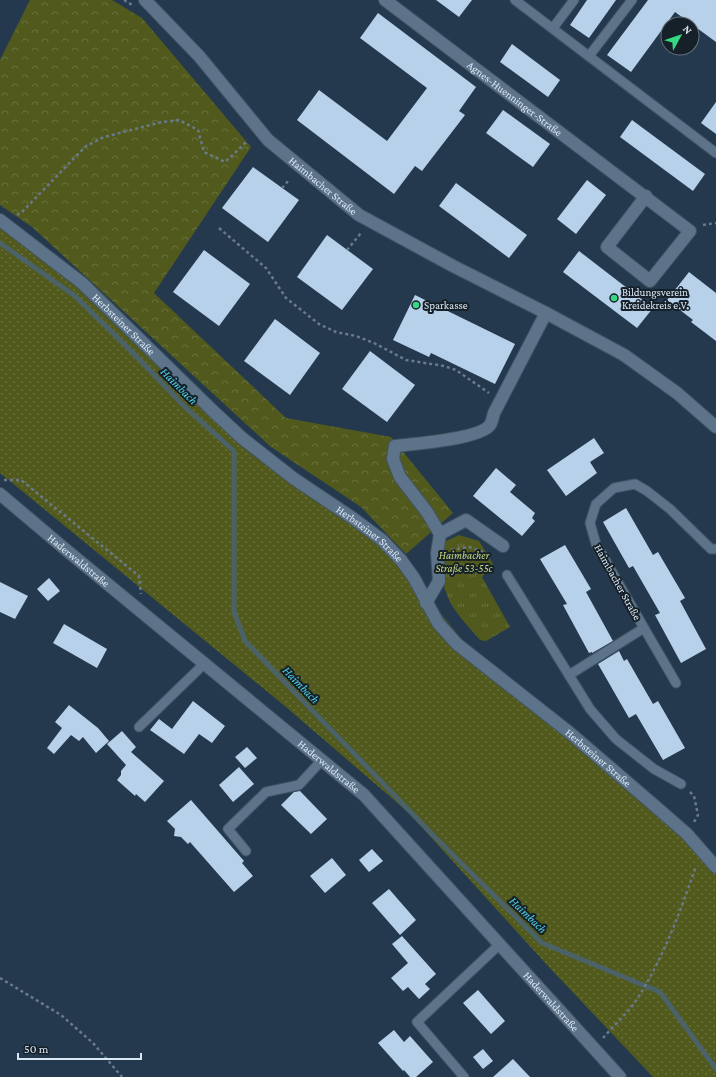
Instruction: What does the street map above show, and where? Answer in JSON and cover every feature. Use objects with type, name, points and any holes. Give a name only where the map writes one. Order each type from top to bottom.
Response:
[{"type":"street","name":"Agnes-Huenninger-Straße","points":[[384,0],[646,196],[690,231],[650,281],[607,247],[646,196]]},
{"type":"street","name":"Haimbacher Straße","points":[[148,1],[199,56],[268,140],[359,215],[624,355],[677,392],[716,427]]},
{"type":"street","name":"Herbsteiner Straße","points":[[2,221],[82,283],[242,438],[293,478],[354,519],[382,540],[401,560],[414,578],[438,623],[457,644],[570,733],[687,834],[716,867]]},
{"type":"street","points":[[426,603],[439,581],[437,553],[440,534],[427,512],[400,477],[393,459],[396,446],[475,435],[490,426],[494,413],[546,313]]},
{"type":"street","name":"Haderwaldstraße","points":[[0,494],[364,795],[620,1077]]},
{"type":"street","points":[[440,534],[466,520],[503,546]]},
{"type":"lane","points":[[515,0],[716,153]]},
{"type":"lane","points":[[552,28],[574,0]]},
{"type":"lane","points":[[589,56],[632,0]]},
{"type":"lane","name":"Haimbacher Straße","points":[[569,675],[644,628],[596,544],[590,523],[596,504],[614,488],[635,484],[647,490],[670,509],[711,549],[716,549]]},
{"type":"lane","points":[[507,575],[590,709],[616,739],[654,769],[681,784]]},
{"type":"lane","points":[[644,628],[676,683]]},
{"type":"lane","points":[[139,727],[205,664]]},
{"type":"lane","points":[[246,851],[228,830],[266,792],[299,785],[322,760]]},
{"type":"lane","points":[[464,1077],[417,1022],[500,944]]},
{"type":"path","points":[[2,221],[22,212],[86,146],[104,136],[162,122],[179,120],[198,130],[204,152],[225,162],[248,140]]},
{"type":"path","points":[[282,188],[290,179]]},
{"type":"path","points":[[219,228],[266,268],[286,298],[318,324],[336,332],[356,336],[374,343],[406,360],[444,366],[456,370],[491,394],[504,394]]},
{"type":"path","points":[[347,250],[360,233]]},
{"type":"path","points":[[0,480],[21,480],[139,576],[143,613]]},
{"type":"path","points":[[437,553],[469,547],[492,555]]},
{"type":"path","points":[[681,784],[694,796],[698,815],[687,834]]},
{"type":"path","points":[[595,1048],[638,997],[655,966],[683,903],[702,851]]},
{"type":"path","points":[[0,978],[61,1015],[93,1043],[122,1077]]},
{"type":"green space","points":[[30,0],[112,0],[142,18],[251,147],[154,293],[286,418],[391,437],[453,513],[406,554],[361,507],[271,447],[32,227],[0,205],[0,60]]},
{"type":"green space","points":[[0,228],[84,285],[206,403],[391,551],[461,639],[666,821],[716,874],[716,1077],[653,1077],[548,966],[409,813],[286,707],[0,473]]},
{"type":"green space","name":"Haimbacher Straße 53-55c","points":[[459,535],[479,541],[493,564],[482,577],[510,627],[486,641],[480,640],[453,607],[449,601],[443,583],[441,556],[442,543]]},
{"type":"building","points":[[436,0],[472,0],[459,17]]},
{"type":"building","points":[[587,0],[616,0],[589,38],[570,25]]},
{"type":"building","points":[[648,0],[716,0],[716,42],[700,30],[700,16],[680,16],[675,12],[672,16],[660,16],[660,32],[631,72],[607,55]]},
{"type":"building","points":[[378,13],[476,87],[459,111],[465,115],[422,171],[415,166],[394,194],[297,120],[319,90],[387,141],[427,88],[360,38]]},
{"type":"building","points":[[512,44],[560,80],[548,97],[500,62]]},
{"type":"building","points":[[716,102],[716,134],[701,123]]},
{"type":"building","points":[[503,110],[550,144],[533,167],[486,133]]},
{"type":"building","points":[[632,120],[705,174],[693,191],[620,137]]},
{"type":"building","points":[[253,167],[299,200],[268,242],[222,208]]},
{"type":"building","points":[[587,180],[606,195],[576,234],[557,219]]},
{"type":"building","points":[[456,183],[527,235],[509,258],[439,206]]},
{"type":"building","points":[[327,235],[373,269],[342,310],[297,277]]},
{"type":"building","points":[[204,250],[250,284],[219,326],[173,292]]},
{"type":"building","points":[[579,251],[653,308],[637,328],[563,272]]},
{"type":"building","points":[[689,272],[716,293],[716,341],[691,322],[693,320],[667,300]]},
{"type":"building","points":[[415,295],[515,344],[495,384],[431,353],[429,357],[393,340]]},
{"type":"building","points":[[275,319],[320,353],[290,395],[244,361]]},
{"type":"building","points":[[370,351],[415,385],[387,422],[342,389]]},
{"type":"building","points":[[594,438],[604,453],[590,462],[597,473],[566,496],[547,470]]},
{"type":"building","points":[[496,468],[516,485],[510,492],[535,513],[532,518],[535,521],[522,536],[473,496]]},
{"type":"building","points":[[626,508],[653,555],[658,552],[685,598],[680,601],[706,649],[681,663],[655,615],[660,613],[633,566],[629,568],[603,522]]},
{"type":"building","points":[[565,545],[591,589],[586,592],[613,641],[592,653],[589,653],[563,605],[567,604],[540,559]]},
{"type":"building","points":[[49,578],[60,591],[48,601],[37,589]]},
{"type":"building","points":[[0,582],[28,596],[15,619],[0,612]]},
{"type":"building","points":[[64,624],[107,649],[97,668],[53,643]]},
{"type":"building","points":[[619,651],[624,661],[627,659],[653,704],[658,701],[685,748],[663,760],[636,714],[629,718],[598,664]]},
{"type":"building","points":[[193,701],[225,726],[212,743],[199,734],[184,754],[150,730],[159,719],[172,729]]},
{"type":"building","points":[[69,705],[98,728],[109,741],[96,753],[83,737],[79,741],[71,735],[54,754],[47,748],[62,728],[55,722]]},
{"type":"building","points":[[122,731],[136,747],[131,752],[164,781],[145,802],[136,794],[135,796],[117,780],[121,775],[121,771],[126,765],[107,744]]},
{"type":"building","points":[[247,747],[257,758],[245,768],[235,757]]},
{"type":"building","points":[[239,767],[254,784],[233,802],[219,785]]},
{"type":"building","points":[[300,791],[327,819],[311,834],[281,805],[294,792]]},
{"type":"building","points":[[191,800],[244,861],[242,863],[253,876],[234,892],[190,842],[188,844],[181,837],[174,836],[175,829],[167,821]]},
{"type":"building","points":[[372,849],[383,861],[369,872],[359,860]]},
{"type":"building","points":[[332,858],[346,875],[325,893],[310,876]]},
{"type":"building","points":[[389,889],[416,920],[400,935],[372,903]]},
{"type":"building","points":[[402,936],[436,974],[425,984],[430,989],[419,999],[408,987],[403,991],[391,978],[408,963],[392,944]]},
{"type":"building","points":[[478,990],[505,1021],[491,1034],[463,1003]]},
{"type":"building","points":[[394,1030],[404,1042],[410,1036],[433,1062],[416,1077],[410,1077],[404,1070],[403,1071],[378,1043]]},
{"type":"building","points":[[483,1049],[493,1061],[483,1069],[473,1057]]},
{"type":"building","points":[[513,1059],[530,1077],[493,1077]]},
{"type":"waterway","name":"Haimbach","points":[[0,243],[75,296],[186,408],[234,451],[234,612],[245,641],[433,835],[542,943],[660,992],[716,1069]]},
{"type":"place","name":"Bildungsverein Kreidekreis e.V.","points":[[614,298]]},
{"type":"place","name":"Sparkasse","points":[[416,305]]}]
